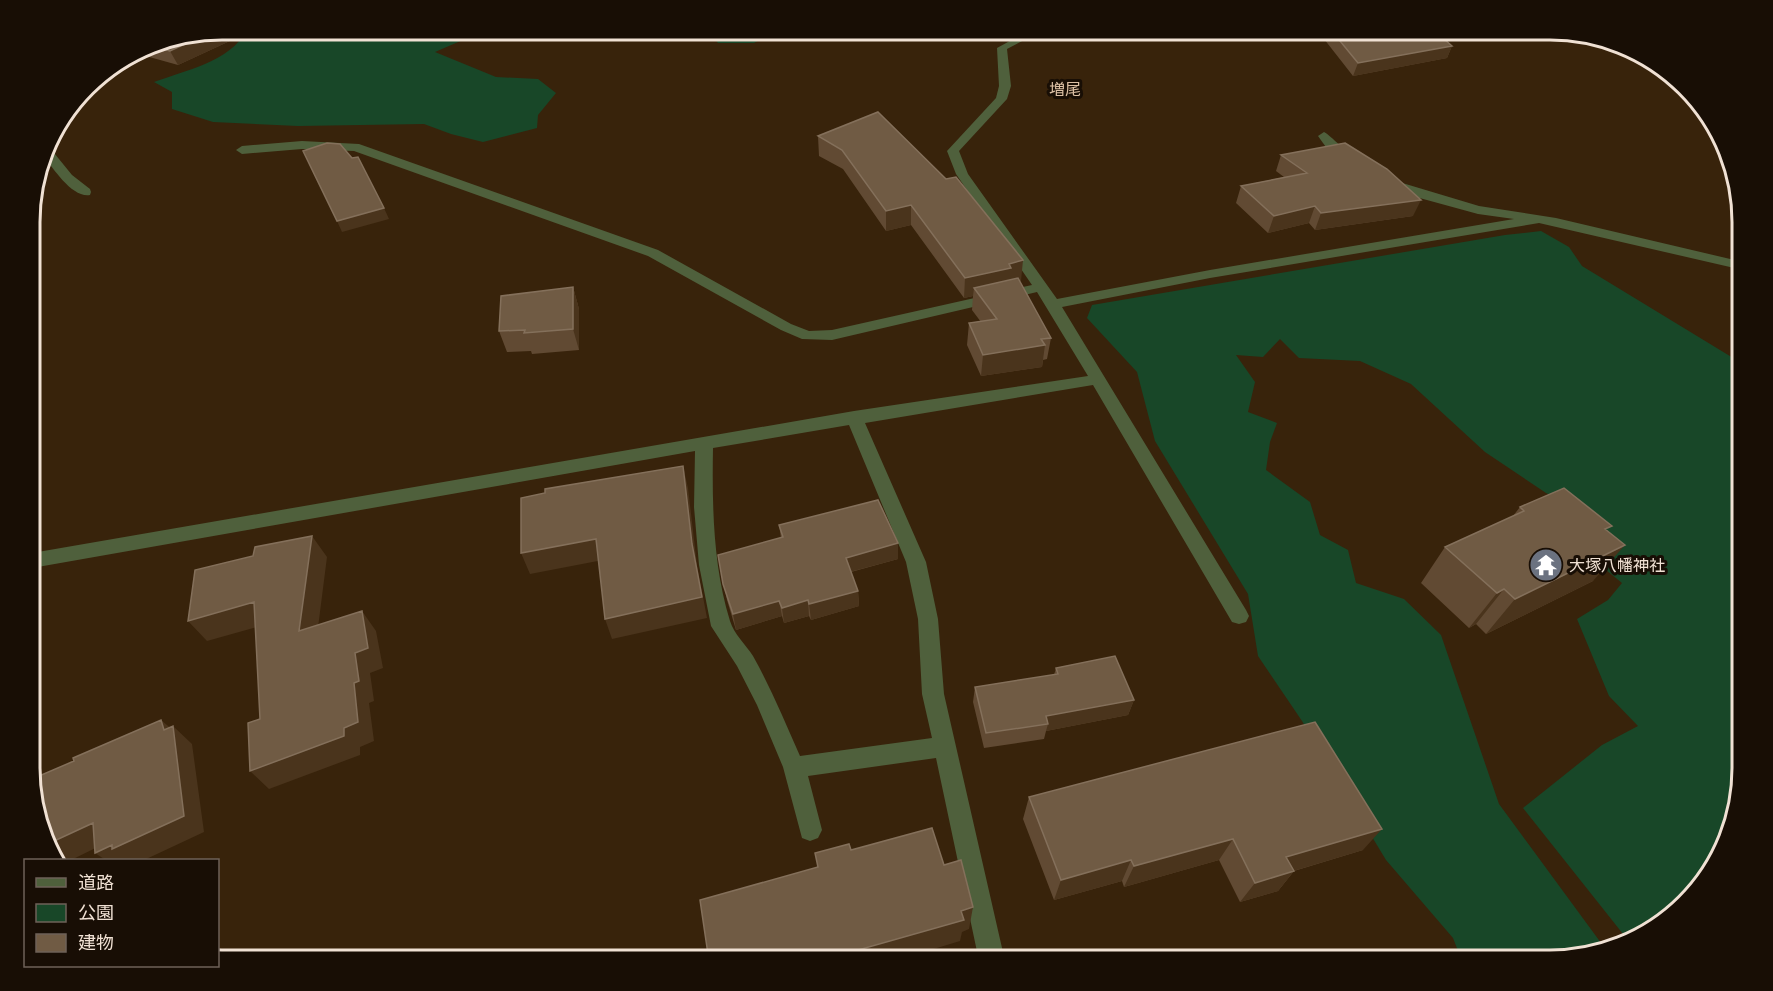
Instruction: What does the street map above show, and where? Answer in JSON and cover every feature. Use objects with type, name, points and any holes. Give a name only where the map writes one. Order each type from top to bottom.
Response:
[{"type":"street","points":[[1018,40],[1002,48],[1005,86],[1001,99],[953,152],[962,174],[1053,304],[1099,378],[1239,616]]},
{"type":"street","points":[[1324,136],[1339,154],[1360,169]]},
{"type":"street","points":[[242,150],[302,145],[355,147],[653,253],[786,327],[807,336],[832,334],[1041,287]]},
{"type":"street","points":[[52,158],[68,178],[85,192]]},
{"type":"street","points":[[1380,178],[1399,188],[1478,210],[1541,219],[1732,263]]},
{"type":"street","points":[[1053,304],[1210,274],[1541,219]]},
{"type":"street","points":[[40,560],[704,442],[1099,378]]},
{"type":"street","points":[[854,417],[916,562],[928,619],[933,694],[943,747],[989,950]]},
{"type":"street","points":[[704,442],[704,507],[708,565],[721,626],[744,660],[794,767],[810,831]]},
{"type":"street","points":[[794,767],[943,747]]},
{"type":"green space","points":[[463,40],[435,52],[496,77],[538,79],[556,93],[538,115],[537,128],[483,142],[424,124],[298,126],[213,122],[172,109],[172,92],[154,82],[206,64],[230,50],[239,41]]},
{"type":"green space","points":[[715,40],[759,40],[754,43],[718,43]]},
{"type":"green space","points":[[1541,231],[1569,247],[1582,266],[1732,357],[1732,780],[1729,804],[1719,838],[1702,870],[1671,905],[1652,920],[1631,932],[1624,935],[1523,808],[1602,745],[1638,726],[1609,696],[1577,619],[1608,600],[1622,583],[1595,561],[1590,512],[1546,493],[1485,452],[1411,384],[1360,361],[1299,358],[1280,339],[1263,357],[1236,355],[1255,382],[1248,412],[1277,423],[1270,442],[1266,470],[1310,502],[1320,535],[1348,550],[1356,583],[1404,599],[1441,635],[1499,804],[1601,943],[1562,950],[1458,950],[1453,938],[1386,860],[1302,721],[1258,656],[1248,594],[1155,441],[1137,372],[1087,318],[1092,305],[1505,235]]},
{"type":"building","points":[[1339,40],[1445,40],[1452,46],[1358,63]]},
{"type":"building","points":[[182,46],[170,51],[165,50]]},
{"type":"building","points":[[878,112],[946,179],[956,177],[1023,260],[1009,264],[1011,268],[965,278],[911,205],[886,211],[842,150],[818,136]]},
{"type":"building","points":[[327,143],[340,144],[352,158],[358,157],[384,208],[337,221],[303,151]]},
{"type":"building","points":[[1345,143],[1387,169],[1421,200],[1321,213],[1315,206],[1274,216],[1241,186],[1307,173],[1281,155]]},
{"type":"building","points":[[1018,278],[1051,338],[1041,339],[1045,345],[983,355],[969,323],[997,319],[974,288]]},
{"type":"building","points":[[573,287],[573,329],[524,333],[525,330],[499,331],[501,296]]},
{"type":"building","points":[[683,466],[692,544],[702,597],[605,619],[596,539],[521,553],[521,498],[545,493],[545,489]]},
{"type":"building","points":[[1564,488],[1612,526],[1605,529],[1625,545],[1515,599],[1504,589],[1497,593],[1445,547],[1524,511],[1520,507]]},
{"type":"building","points":[[878,500],[898,543],[846,558],[858,591],[809,604],[808,600],[782,608],[779,601],[733,614],[723,584],[718,555],[783,537],[779,525]]},
{"type":"building","points":[[312,536],[299,631],[362,611],[368,648],[355,653],[359,681],[354,683],[358,722],[344,728],[344,736],[250,771],[248,723],[260,719],[254,602],[188,621],[195,570],[253,556],[255,547]]},
{"type":"building","points":[[1115,656],[1134,700],[1046,716],[1048,724],[986,733],[975,687],[1058,674],[1056,668]]},
{"type":"building","points":[[161,720],[164,730],[173,726],[184,816],[112,849],[112,845],[95,853],[93,823],[55,840],[44,804],[41,775],[74,761],[73,758]]},
{"type":"building","points":[[1315,722],[1382,829],[1286,857],[1294,871],[1255,883],[1233,839],[1134,866],[1131,860],[1061,880],[1029,797]]},
{"type":"building","points":[[932,828],[944,865],[961,860],[973,907],[961,911],[964,920],[858,950],[707,950],[700,900],[818,867],[815,853],[849,844],[851,850]]},
{"type":"place","name":"大塚八幡神社","points":[[1546,565]]},
{"type":"district","name":"増尾","points":[[1065,89]]}]
